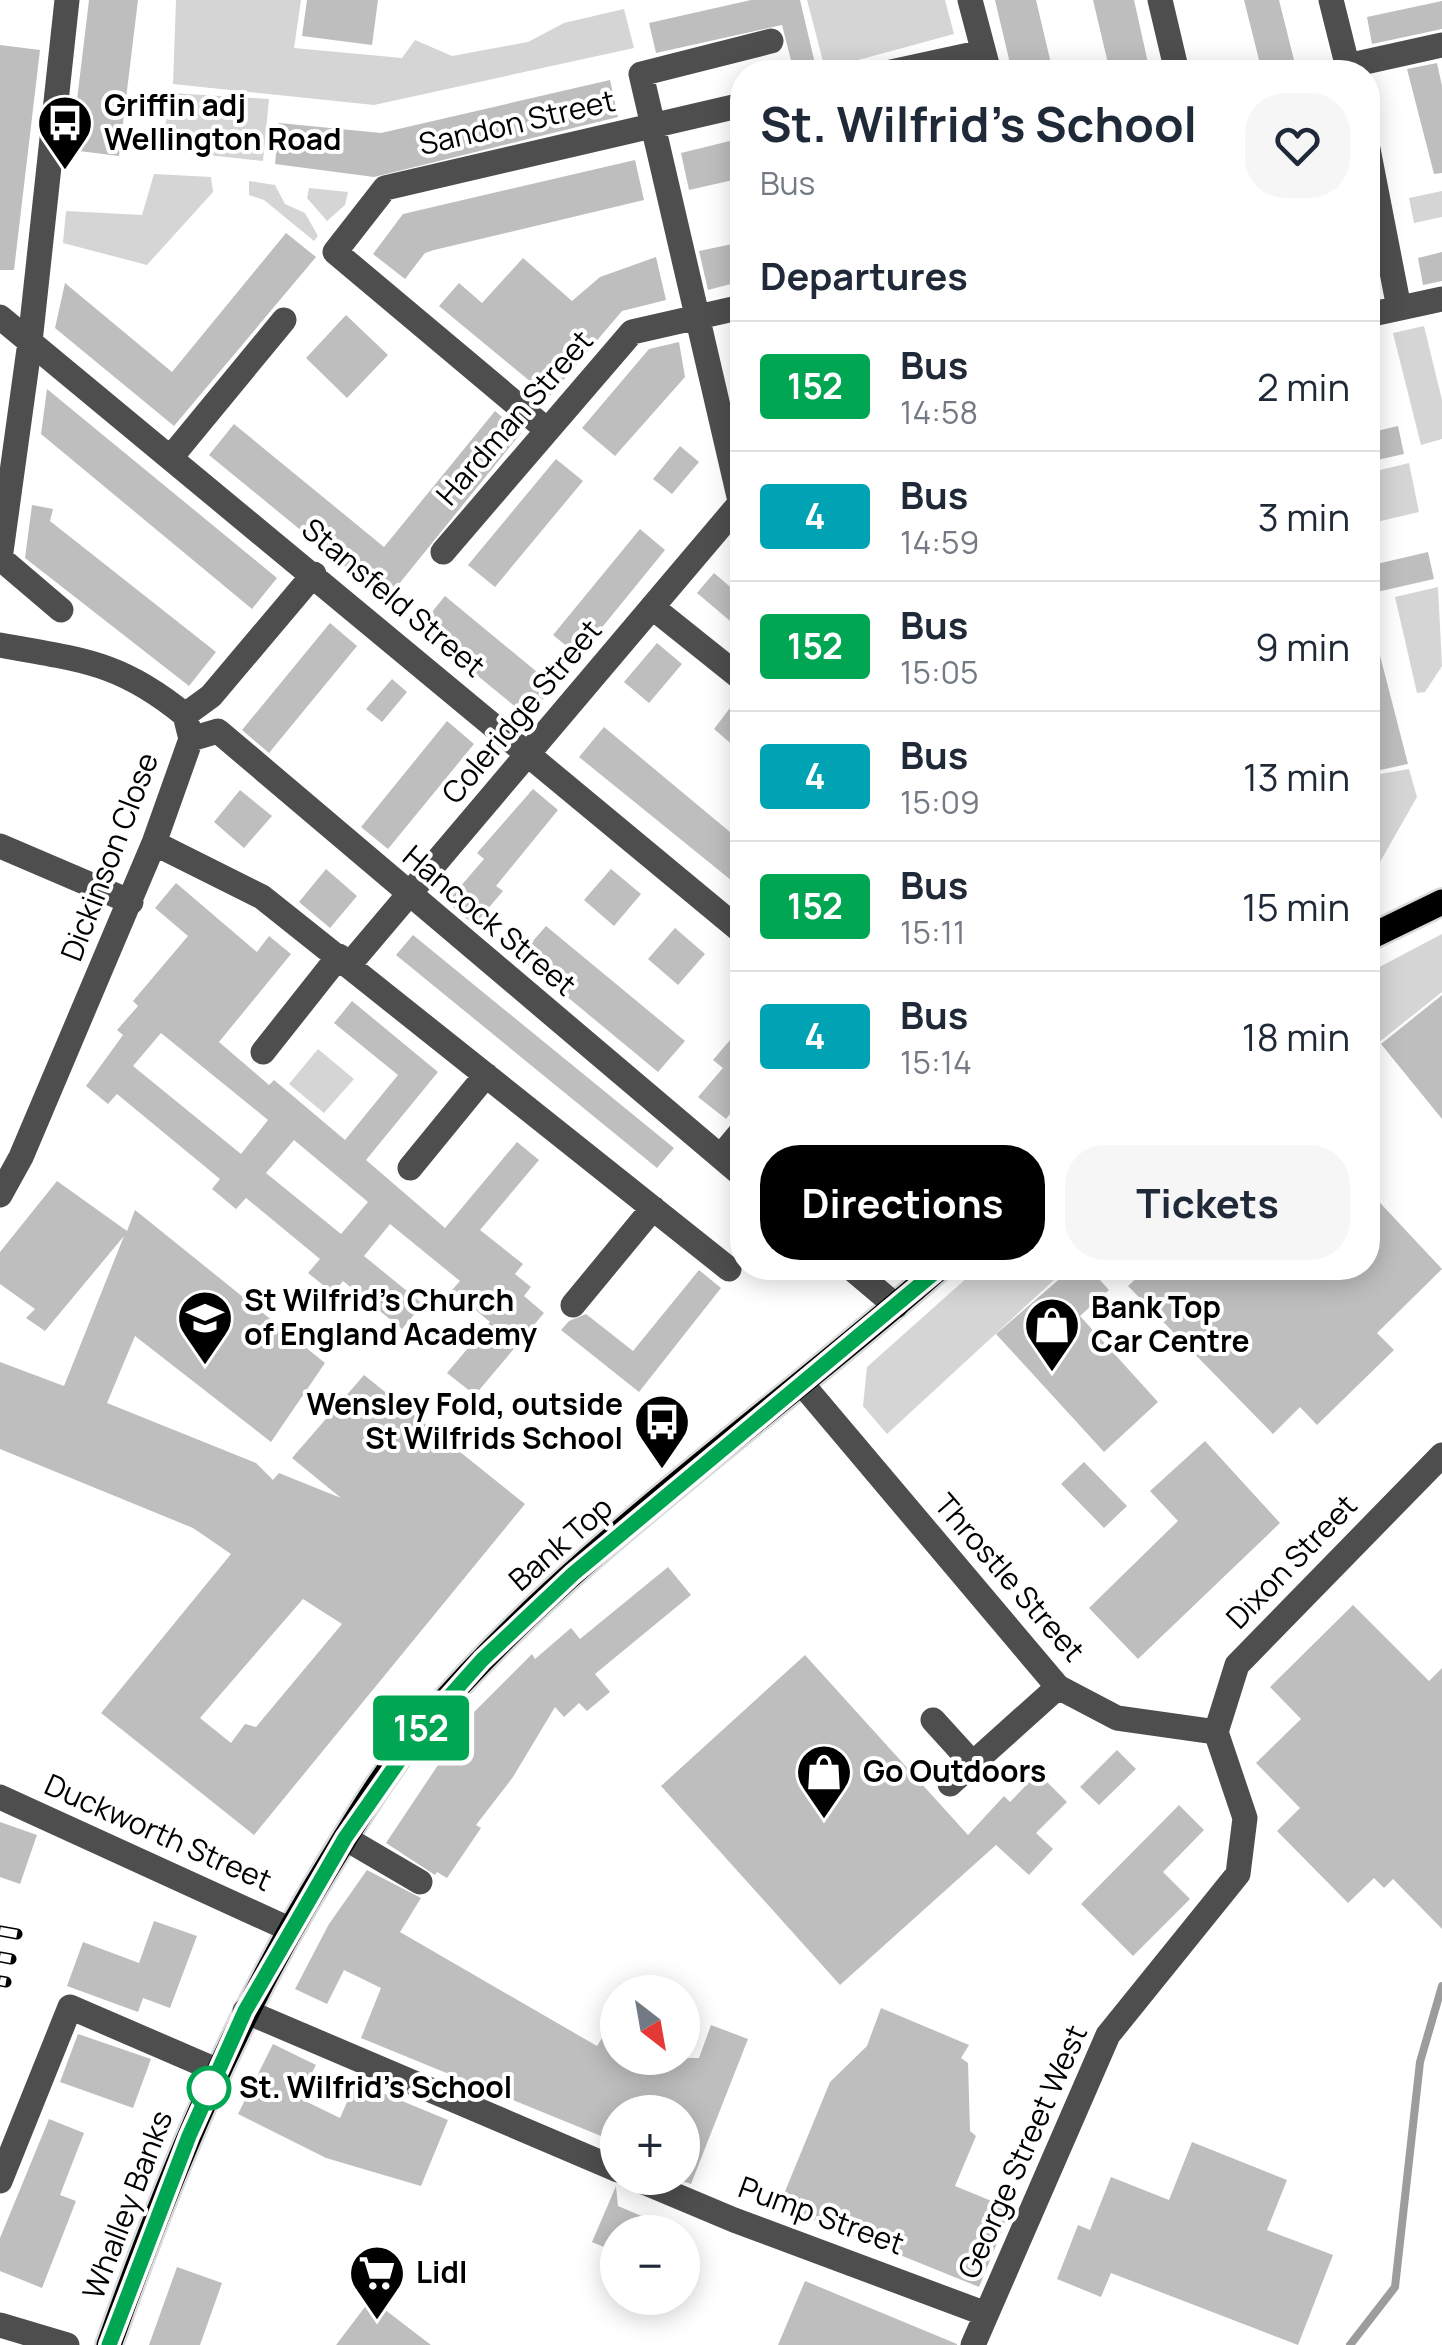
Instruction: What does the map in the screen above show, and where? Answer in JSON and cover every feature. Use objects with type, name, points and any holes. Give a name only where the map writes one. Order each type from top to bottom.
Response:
[{"type":"main road","points":[[1380,932],[1442,902]]},
{"type":"main road","name":"Bank Top","points":[[290,1928],[345,1838],[424,1725],[482,1660],[585,1563],[804,1386],[925,1280]]},
{"type":"main road","name":"Whalley Banks","points":[[108,2345],[216,2070],[290,1928]]},
{"type":"street","points":[[61,610],[0,559],[30,342],[68,0]]},
{"type":"street","points":[[970,0],[985,60]]},
{"type":"street","points":[[1160,0],[1174,60]]},
{"type":"street","points":[[1331,0],[1346,60]]},
{"type":"street","points":[[730,455],[641,74],[771,42]]},
{"type":"street","points":[[1380,61],[1442,45]]},
{"type":"street","name":"Sandon Street","points":[[547,430],[335,252],[384,188],[730,108]]},
{"type":"street","points":[[1380,216],[1399,308]]},
{"type":"street","points":[[1380,312],[1442,299]]},
{"type":"street","name":"Hardman Street","points":[[443,552],[632,332],[730,310]]},
{"type":"street","name":"Stansfeld Street","points":[[0,316],[730,922]]},
{"type":"street","points":[[172,456],[284,320]]},
{"type":"street","name":"Coleridge Street","points":[[263,1052],[530,757],[730,514]]},
{"type":"street","name":"Dickinson Close","points":[[0,1196],[22,1157],[131,902],[154,843],[188,727],[314,574]]},
{"type":"street","points":[[652,607],[730,669]]},
{"type":"street","points":[[0,646],[100,664],[145,682],[188,727]]},
{"type":"street","name":"Hancock Street","points":[[188,727],[218,732],[730,1164]]},
{"type":"street","points":[[154,843],[262,896],[729,1269]]},
{"type":"street","points":[[0,846],[131,902]]},
{"type":"street","points":[[410,1168],[486,1075]]},
{"type":"street","points":[[721,1156],[730,1145]]},
{"type":"street","points":[[573,1305],[653,1208]]},
{"type":"street","points":[[865,1280],[896,1306]]},
{"type":"street","name":"Throstle Street","points":[[804,1386],[1058,1687],[1116,1718],[1216,1732]]},
{"type":"street","name":"Dixon Street","points":[[1216,1732],[1237,1666],[1442,1455]]},
{"type":"street","points":[[950,1784],[1058,1687]]},
{"type":"street","points":[[933,1720],[973,1764]]},
{"type":"street","name":"George Street West","points":[[973,2345],[1108,2035],[1238,1874],[1245,1818],[1216,1732]]},
{"type":"street","name":"Duckworth Street","points":[[0,1798],[290,1928]]},
{"type":"street","points":[[345,1838],[420,1882]]},
{"type":"street","points":[[0,2181],[70,2007],[216,2070]]},
{"type":"street","points":[[245,2011],[600,2162]]},
{"type":"street","name":"Pump Street","points":[[674,2195],[986,2314]]},
{"type":"street","points":[[0,2325],[68,2345]]},
{"type":"shaded area","points":[[176,0],[301,0],[294,48],[402,58],[415,40],[452,56],[528,42],[564,23],[624,9],[634,48],[374,105],[173,84]]},
{"type":"shaded area","points":[[807,0],[945,0],[954,34],[858,60],[823,60]]},
{"type":"shaded area","points":[[171,93],[269,99],[263,161],[161,150]]},
{"type":"shaded area","points":[[154,174],[211,177],[213,192],[147,265],[63,243],[66,211],[142,215]]},
{"type":"shaded area","points":[[249,181],[275,185],[285,204],[305,213],[318,236],[314,241],[264,200],[249,195]]},
{"type":"shaded area","points":[[309,188],[348,192],[345,205],[327,221],[307,198]]},
{"type":"shaded area","points":[[1442,191],[1442,217],[1414,223],[1409,198]]},
{"type":"shaded area","points":[[1424,326],[1442,400],[1442,439],[1421,445],[1393,333]]},
{"type":"shaded area","points":[[1409,463],[1419,512],[1380,521],[1380,470]]},
{"type":"shaded area","points":[[1438,587],[1442,666],[1425,692],[1417,693],[1395,597]]},
{"type":"shaded area","points":[[1409,769],[1417,797],[1380,862],[1380,774]]},
{"type":"shaded area","points":[[1442,934],[1442,992],[1380,1041],[1380,967]]},
{"type":"shaded area","points":[[318,1049],[354,1079],[324,1113],[289,1084]]},
{"type":"shaded area","points":[[965,1280],[1054,1280],[887,1434],[863,1406],[867,1367]]},
{"type":"building","points":[[89,0],[138,0],[119,156],[71,150]]},
{"type":"building","points":[[307,0],[378,0],[372,45],[302,36]]},
{"type":"building","points":[[751,0],[800,0],[814,60],[791,60],[782,25],[656,53],[649,23]]},
{"type":"building","points":[[995,0],[1036,0],[1050,60],[1009,60]]},
{"type":"building","points":[[1093,0],[1134,0],[1147,60],[1107,60]]},
{"type":"building","points":[[1244,0],[1279,0],[1294,60],[1259,60]]},
{"type":"building","points":[[1442,1],[1442,29],[1372,44],[1367,17]]},
{"type":"building","points":[[0,45],[40,50],[14,270],[0,270]]},
{"type":"building","points":[[1437,63],[1442,86],[1442,173],[1434,174],[1407,69]]},
{"type":"building","points":[[610,80],[618,117],[374,177],[275,164],[279,123],[381,133]]},
{"type":"building","points":[[730,141],[730,181],[689,190],[681,153]]},
{"type":"building","points":[[635,160],[644,200],[434,250],[425,253],[405,279],[373,254],[403,214]]},
{"type":"building","points":[[286,233],[316,257],[174,426],[55,328],[65,283],[172,372]]},
{"type":"building","points":[[730,245],[730,284],[708,290],[699,251]]},
{"type":"building","points":[[1442,252],[1442,281],[1423,285],[1418,258]]},
{"type":"building","points":[[656,257],[666,300],[622,311],[549,397],[439,306],[459,283],[482,303],[523,258],[572,301],[600,277]]},
{"type":"building","points":[[346,315],[388,355],[347,398],[306,358]]},
{"type":"building","points":[[679,342],[685,377],[615,456],[582,428],[649,349]]},
{"type":"building","points":[[47,389],[277,578],[252,609],[41,434]]},
{"type":"building","points":[[495,411],[521,433],[386,600],[209,455],[234,424],[384,547]]},
{"type":"building","points":[[1398,426],[1404,454],[1380,459],[1380,430]]},
{"type":"building","points":[[680,446],[699,462],[672,494],[653,479]]},
{"type":"building","points":[[556,459],[583,481],[495,587],[468,565]]},
{"type":"building","points":[[32,505],[53,509],[50,521],[216,652],[189,686],[25,558]]},
{"type":"building","points":[[640,529],[665,550],[582,652],[574,652],[553,635]]},
{"type":"building","points":[[1428,552],[1434,579],[1380,591],[1380,563]]},
{"type":"building","points":[[714,573],[730,587],[730,621],[697,593]]},
{"type":"building","points":[[445,596],[554,686],[528,717],[419,628]]},
{"type":"building","points":[[330,623],[357,646],[269,753],[242,730]]},
{"type":"building","points":[[657,643],[682,664],[649,703],[624,682]]},
{"type":"building","points":[[1380,656],[1408,764],[1380,770]]},
{"type":"building","points":[[392,679],[407,692],[382,722],[366,709]]},
{"type":"building","points":[[730,708],[730,743],[714,729]]},
{"type":"building","points":[[447,721],[474,744],[388,849],[361,827]]},
{"type":"building","points":[[604,727],[730,832],[730,879],[579,757]]},
{"type":"building","points":[[533,789],[558,810],[496,886],[503,891],[474,925],[447,902],[484,859],[477,853]]},
{"type":"building","points":[[240,790],[272,816],[244,848],[214,822]]},
{"type":"building","points":[[326,869],[357,896],[330,928],[299,902]]},
{"type":"building","points":[[611,869],[641,894],[614,926],[584,900]]},
{"type":"building","points":[[176,883],[257,952],[269,936],[291,954],[219,1042],[269,1085],[274,1080],[345,1140],[398,1075],[334,1023],[352,1001],[438,1072],[366,1160],[445,1228],[517,1142],[539,1160],[480,1230],[523,1264],[515,1274],[531,1287],[524,1296],[544,1313],[475,1395],[447,1373],[490,1322],[452,1290],[460,1281],[390,1224],[364,1256],[423,1304],[402,1329],[343,1281],[333,1293],[308,1273],[320,1259],[246,1198],[236,1209],[212,1189],[220,1179],[117,1094],[108,1104],[86,1086],[123,1035],[117,1030],[138,1006],[133,1001],[188,936],[155,908]],"holes":[[[161,1033],[268,1120],[241,1154],[133,1066]],[[294,1140],[368,1202],[341,1234],[266,1173]]]},
{"type":"building","points":[[546,926],[685,1041],[658,1072],[519,957]]},
{"type":"building","points":[[675,928],[705,954],[678,985],[648,959]]},
{"type":"building","points":[[413,935],[674,1148],[657,1168],[396,955]]},
{"type":"building","points":[[1442,995],[1442,1119],[1381,1044]]},
{"type":"building","points":[[730,1040],[730,1114],[726,1119],[698,1097],[723,1068],[713,1060]]},
{"type":"building","points":[[57,1181],[127,1231],[135,1210],[325,1363],[271,1442],[135,1336],[107,1403],[256,1463],[273,1480],[279,1473],[341,1498],[292,1458],[364,1375],[525,1504],[254,1835],[101,1713],[231,1554],[193,1528],[0,1449],[0,1362],[64,1386],[124,1236],[45,1331],[26,1318],[35,1309],[0,1284],[0,1252]],"holes":[[[303,1599],[342,1624],[256,1727],[245,1724],[231,1743],[200,1718]]]},
{"type":"building","points":[[1380,1203],[1442,1269],[1377,1333],[1394,1350],[1317,1425],[1300,1407],[1273,1434],[1128,1286],[1134,1280],[1380,1280]]},
{"type":"building","points":[[699,1270],[721,1288],[639,1392],[561,1330],[569,1321],[586,1314],[633,1351]]},
{"type":"building","points":[[1058,1280],[1100,1280],[1109,1290],[1080,1316],[1158,1402],[1104,1452],[996,1334]]},
{"type":"building","points":[[1205,1441],[1280,1523],[1138,1659],[1089,1608],[1178,1521],[1150,1491]]},
{"type":"building","points":[[1084,1462],[1127,1506],[1104,1528],[1061,1484]]},
{"type":"building","points":[[668,1567],[691,1595],[595,1674],[610,1692],[587,1711],[579,1703],[564,1717],[555,1707],[513,1777],[476,1825],[481,1828],[447,1878],[437,1872],[435,1875],[386,1843],[472,1714],[532,1654],[535,1659],[571,1628],[580,1639]]},
{"type":"building","points":[[1353,1605],[1429,1681],[1442,1668],[1442,1929],[1393,1879],[1384,1888],[1374,1878],[1348,1903],[1277,1831],[1300,1808],[1256,1763],[1301,1719],[1270,1687]]},
{"type":"building","name":"Go Outdoors","points":[[805,1655],[968,1835],[1004,1796],[1010,1802],[1038,1773],[1067,1802],[1036,1833],[1053,1849],[1029,1875],[996,1845],[840,1985],[661,1786]]},
{"type":"building","points":[[1117,1750],[1136,1769],[1099,1805],[1080,1787]]},
{"type":"building","points":[[1179,1805],[1204,1830],[1163,1872],[1190,1899],[1133,1956],[1081,1904]]},
{"type":"building","points":[[0,1822],[37,1835],[20,1884],[0,1877]]},
{"type":"building","points":[[367,1870],[421,1898],[400,1932],[597,2046],[600,2041],[600,2075],[700,2075],[700,2055],[711,2025],[748,2039],[700,2161],[700,2095],[600,2095],[600,2136],[361,2038],[381,1988],[344,1970],[327,2004],[295,1989],[329,1924]]},
{"type":"building","points":[[154,1921],[197,1936],[170,2008],[143,1998],[138,2012],[67,1986],[83,1942],[139,1963]]},
{"type":"building","points":[[881,2008],[969,2045],[961,2058],[968,2063],[970,2131],[976,2136],[955,2186],[1011,2209],[979,2287],[779,2206],[830,2082],[867,2046]]},
{"type":"building","points":[[78,2034],[151,2059],[133,2108],[60,2082]]},
{"type":"building","points":[[273,2044],[316,2065],[299,2098],[340,2118],[356,2082],[448,2120],[421,2186],[326,2158],[238,2114]]},
{"type":"building","points":[[49,2119],[84,2133],[60,2195],[76,2201],[42,2288],[0,2271],[0,2238]]},
{"type":"building","points":[[1192,2142],[1287,2180],[1267,2230],[1333,2255],[1298,2345],[1111,2273],[1101,2297],[1057,2279],[1078,2225],[1090,2230],[1111,2177],[1169,2200]]},
{"type":"building","points":[[612,2195],[617,2195],[618,2206],[639,2215],[604,2215]]},
{"type":"building","points":[[600,2223],[600,2245],[592,2242]]},
{"type":"building","points":[[177,2267],[222,2283],[200,2345],[149,2345]]},
{"type":"building","points":[[805,2281],[957,2344],[957,2345],[778,2345]]},
{"type":"building","name":"Lidl","points":[[371,2299],[431,2345],[336,2345]]},
{"type":"waterway","points":[[1350,2345],[1395,2287],[1420,2062],[1442,1986]]},
{"type":"railway","points":[[0,1931],[17,1934]]},
{"type":"railway","points":[[0,1957],[11,1959]]},
{"type":"railway","points":[[0,1981],[6,1982]]},
{"type":"bus line","name":"152","points":[[109,2345],[189,2136],[245,2011],[345,1838],[424,1725],[482,1660],[573,1574],[804,1386],[926,1280]]},
{"type":"place","name":"Griffin adj Wellington Road","points":[[65,172]]},
{"type":"place","name":"St Wilfrid's Church of England Academy","points":[[205,1367]]},
{"type":"place","name":"Bank Top Car Centre","points":[[1052,1374]]},
{"type":"place","name":"Wensley Fold, outside St Wilfrids School","points":[[662,1471]]},
{"type":"place","name":"Go Outdoors","points":[[824,1821]]},
{"type":"place","name":"St. Wilfrid's School","points":[[209,2088]]},
{"type":"place","name":"Lidl","points":[[377,2322]]}]
